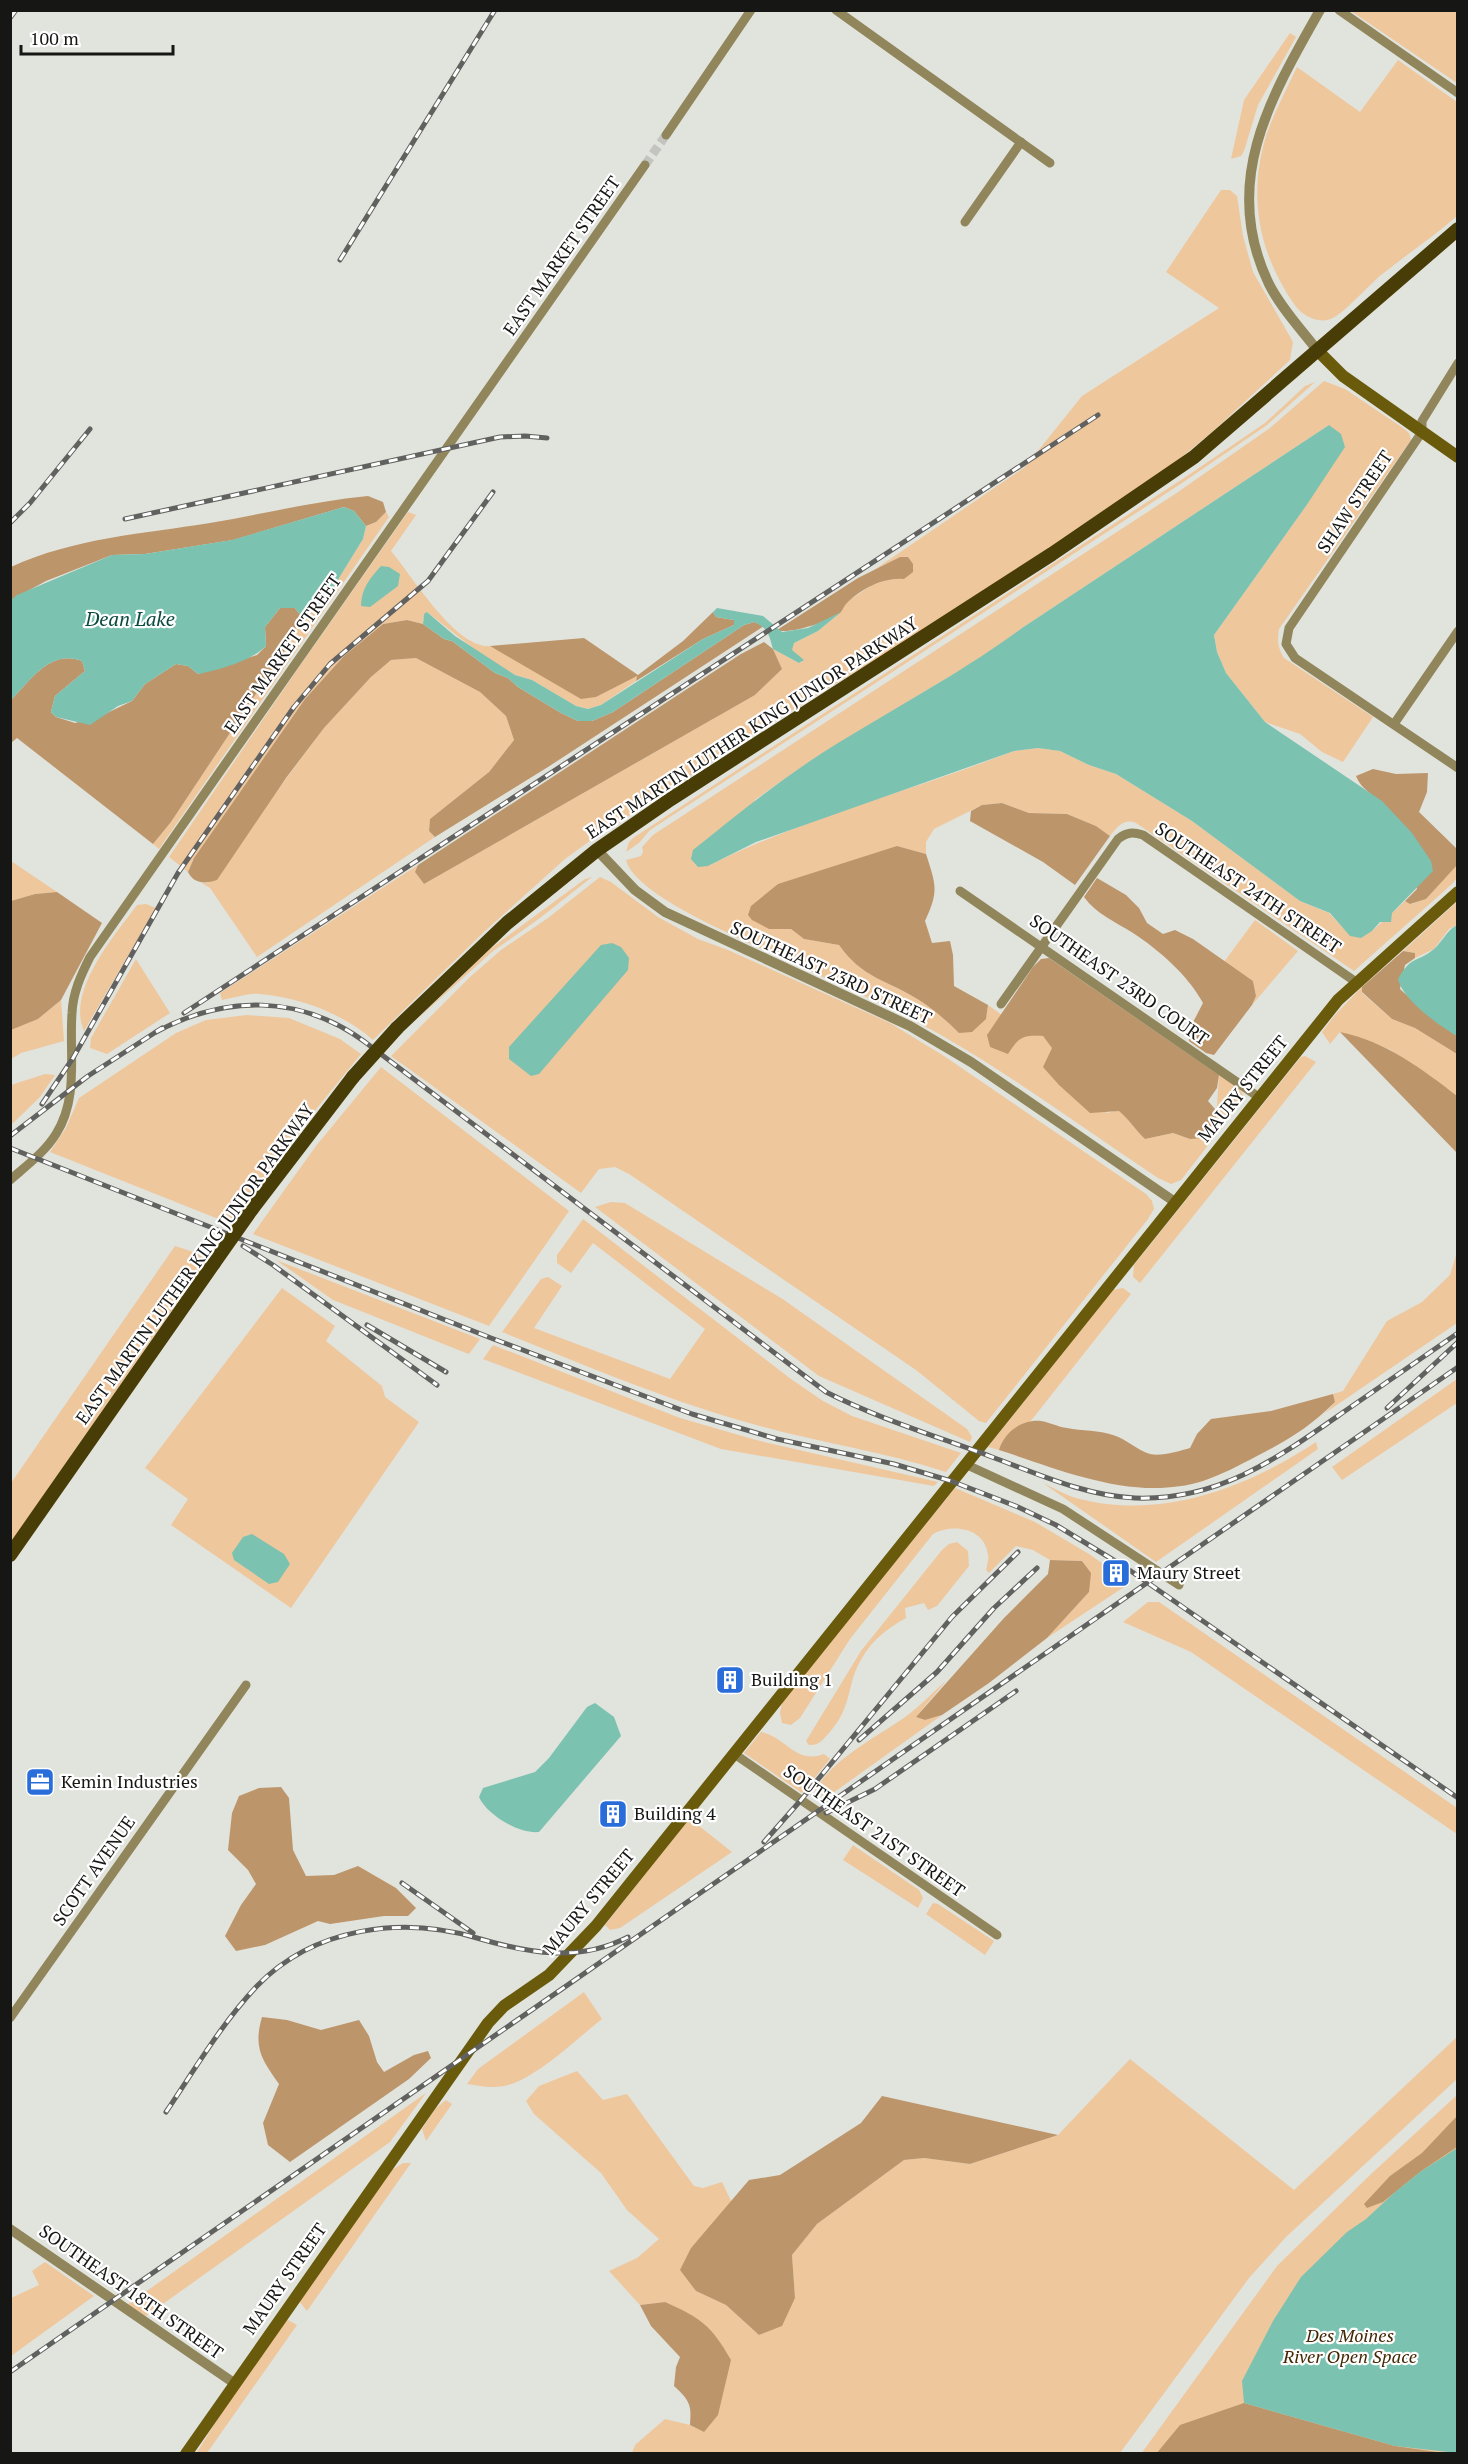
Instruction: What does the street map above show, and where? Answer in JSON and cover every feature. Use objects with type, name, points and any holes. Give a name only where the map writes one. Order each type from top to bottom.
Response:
[{"type":"main road","name":"EAST MARTIN LUTHER KING JUNIOR PARKWAY","points":[[10,1555],[252,1209],[354,1077],[397,1028],[507,923],[597,850],[671,799],[1052,554],[1194,458],[1458,229]]},
{"type":"main road","points":[[1317,351],[1343,376],[1458,457]]},
{"type":"main road","name":"MAURY STREET","points":[[186,2454],[488,2023],[504,2006],[549,1975],[584,1940],[1338,1000],[1458,892]]},
{"type":"street","points":[[666,135],[751,10]]},
{"type":"street","points":[[836,10],[1050,163]]},
{"type":"street","points":[[1317,351],[1282,306],[1269,284],[1251,224],[1248,191],[1253,153],[1262,121],[1290,63],[1320,10]]},
{"type":"street","points":[[1339,10],[1458,93]]},
{"type":"street","points":[[965,222],[1021,142]]},
{"type":"street","name":"EAST MARKET STREET","points":[[10,1180],[45,1149],[56,1135],[65,1116],[73,1058],[73,1005],[80,977],[90,957],[168,849],[645,165]]},
{"type":"street","name":"SHAW STREET","points":[[1394,724],[1295,658],[1286,644],[1289,628],[1422,432],[1422,421],[1458,363]]},
{"type":"street","points":[[1458,631],[1394,724],[1458,768]]},
{"type":"street","name":"SOUTHEAST 24TH STREET","points":[[1042,946],[1118,839],[1125,833],[1143,835],[1356,982]]},
{"type":"street","name":"SOUTHEAST 23RD STREET","points":[[597,850],[635,890],[666,912],[910,1026],[971,1062],[1175,1202]]},
{"type":"street","name":"SOUTHEAST 23RD COURT","points":[[960,891],[1260,1098]]},
{"type":"street","points":[[1001,1004],[1042,946]]},
{"type":"street","points":[[965,1464],[1063,1509],[1179,1585]]},
{"type":"street","name":"SCOTT AVENUE","points":[[10,2018],[246,1684]]},
{"type":"street","name":"SOUTHEAST 21ST STREET","points":[[733,1753],[998,1935]]},
{"type":"street","name":"SOUTHEAST 18TH STREET","points":[[10,2229],[234,2383]]},
{"type":"green space","points":[[1351,11],[1457,11],[1457,83]]},
{"type":"green space","points":[[1290,33],[1296,37],[1258,105],[1244,151],[1241,156],[1231,159],[1244,100]]},
{"type":"green space","points":[[1398,60],[1457,102],[1457,216],[1381,275],[1338,315],[1328,320],[1317,320],[1306,316],[1294,304],[1273,267],[1266,248],[1261,229],[1257,189],[1266,137],[1297,67],[1360,112]]},
{"type":"green space","points":[[1221,190],[1230,190],[1237,196],[1243,236],[1253,272],[1293,342],[1290,360],[1211,433],[1156,478],[921,632],[766,726],[587,843],[565,859],[485,931],[373,1040],[349,1022],[335,1015],[290,999],[255,994],[222,1000],[220,993],[418,865],[415,872],[424,884],[755,695],[782,669],[773,649],[799,663],[803,661],[791,650],[794,643],[818,631],[841,612],[844,604],[872,585],[893,578],[900,557],[874,570],[1025,467],[1082,396],[1219,308],[1166,272]]},
{"type":"green space","points":[[1324,381],[1345,389],[1403,428],[1409,433],[1411,440],[1279,629],[1278,644],[1284,658],[1373,717],[1343,762],[1322,752],[1300,734],[1265,722],[1226,673],[1217,652],[1214,635],[1306,506],[1329,425],[1022,628],[990,652],[813,759],[756,799],[708,866],[821,819],[1014,751],[1038,748],[1060,751],[1089,765],[1116,774],[1192,821],[1300,901],[1329,913],[1351,936],[1372,931],[1405,901],[1411,904],[1426,899],[1457,864],[1457,878],[1452,884],[1354,971],[1136,823],[1124,823],[1110,836],[1096,826],[1067,814],[1029,813],[1002,803],[982,805],[934,829],[926,842],[926,854],[897,846],[769,929],[791,929],[804,939],[839,945],[856,964],[919,1000],[959,1033],[986,1019],[988,1005],[1002,1015],[988,1035],[1017,1039],[1029,1035],[1043,1036],[1107,1113],[1119,1110],[1145,1139],[1173,1133],[1190,1139],[1216,1120],[1219,1075],[1239,1088],[1245,1098],[1181,1180],[1171,1184],[1158,1178],[1024,1086],[941,1035],[684,911],[646,886],[633,873],[626,860],[641,856],[642,847],[653,835],[1175,494],[1270,428]]},
{"type":"green space","points":[[1315,382],[1267,425],[1179,485],[650,830],[639,843],[626,852],[633,838],[1190,474],[1265,423],[1305,386]]},
{"type":"green space","points":[[386,512],[389,517],[159,849],[153,844],[171,822],[289,644],[301,616],[323,604],[363,539],[366,526],[376,522]]},
{"type":"green space","points":[[408,512],[416,515],[391,551],[436,609],[463,636],[477,644],[490,646],[543,676],[596,697],[637,675],[636,681],[601,705],[588,709],[576,706],[532,680],[515,675],[492,663],[427,612],[423,618],[423,624],[407,620],[383,624],[344,656],[305,699],[194,858],[188,872],[169,857]]},
{"type":"green space","points":[[416,658],[480,692],[506,716],[514,740],[489,772],[430,819],[429,831],[435,837],[257,957],[210,888],[202,883],[208,883],[324,728],[371,677],[391,660]]},
{"type":"green space","points":[[11,861],[57,892],[35,894],[11,901]]},
{"type":"green space","points":[[592,877],[492,952],[415,1021],[490,949],[585,879]]},
{"type":"green space","points":[[600,877],[611,882],[658,917],[698,939],[728,950],[890,1023],[944,1056],[1146,1194],[1152,1201],[1154,1209],[1148,1219],[986,1423],[979,1421],[916,1370],[629,1174],[615,1167],[599,1169],[581,1193],[391,1056],[470,977],[501,950],[548,918]]},
{"type":"green space","points":[[1457,902],[1457,925],[1449,929],[1434,949],[1415,958],[1415,953],[1403,951]]},
{"type":"green space","points":[[146,904],[156,908],[84,1031],[80,1015],[87,981],[106,948],[137,905]]},
{"type":"green space","points":[[1255,920],[1298,951],[1252,1005],[1256,996],[1253,981],[1224,962]]},
{"type":"green space","points":[[136,959],[170,1013],[107,1054],[90,1048],[91,1038]]},
{"type":"green space","points":[[1362,987],[1362,993],[1392,1019],[1415,1028],[1457,1054],[1457,1096],[1389,1049],[1340,1032],[1330,1044],[1322,1032]]},
{"type":"green space","points":[[61,1000],[64,1041],[21,1053],[11,1059],[11,1030],[38,1019]]},
{"type":"green space","points":[[247,1015],[289,1018],[340,1039],[361,1054],[304,1124],[231,1224],[50,1152],[66,1128],[79,1098],[176,1033],[206,1020]]},
{"type":"green space","points":[[1305,1056],[1316,1062],[1140,1283],[1133,1277],[1134,1265],[1301,1057]]},
{"type":"green space","points":[[381,1067],[569,1211],[489,1326],[253,1234],[316,1146]]},
{"type":"green space","points":[[45,1074],[55,1075],[40,1097],[11,1125],[11,1085]]},
{"type":"green space","points":[[611,1202],[625,1203],[784,1300],[967,1429],[972,1437],[970,1442],[819,1376],[595,1207]]},
{"type":"green space","points":[[583,1219],[791,1379],[823,1401],[852,1416],[961,1453],[946,1472],[760,1426],[662,1395],[502,1332],[541,1279],[548,1277],[562,1286],[534,1328],[670,1379],[705,1329],[593,1243],[571,1273],[557,1263],[557,1255]]},
{"type":"green space","points":[[175,1246],[209,1257],[11,1542],[11,1483]]},
{"type":"green space","points":[[1457,1252],[1457,1323],[1325,1413],[1335,1402],[1333,1394],[1343,1391],[1387,1321],[1422,1302],[1450,1275]]},
{"type":"green space","points":[[276,1260],[480,1339],[469,1354],[461,1351],[333,1300]]},
{"type":"green space","points":[[282,1288],[335,1326],[326,1341],[382,1386],[385,1397],[419,1422],[291,1608],[171,1525],[188,1499],[145,1468]]},
{"type":"green space","points":[[1123,1288],[1131,1294],[1030,1422],[1010,1432],[999,1450],[988,1447],[1113,1290]]},
{"type":"green space","points":[[493,1345],[680,1418],[756,1440],[938,1482],[934,1486],[721,1449],[483,1359]]},
{"type":"green space","points":[[1457,1379],[1457,1403],[1342,1480],[1332,1467]]},
{"type":"green space","points":[[1316,1442],[1318,1449],[1156,1562],[1043,1483],[1072,1497],[1108,1504],[1171,1503],[1232,1486],[1289,1459]]},
{"type":"green space","points":[[955,1488],[1035,1522],[1089,1554],[1130,1583],[1047,1638],[1089,1592],[1083,1561],[1050,1560],[1033,1550],[1016,1546],[989,1573],[986,1570],[988,1555],[986,1546],[975,1534],[967,1530],[950,1529],[933,1534],[850,1639],[800,1718],[791,1725],[782,1723],[780,1713],[782,1702]]},
{"type":"green space","points":[[957,1542],[968,1551],[969,1566],[937,1606],[928,1610],[924,1603],[905,1608],[906,1618],[876,1640],[857,1668],[846,1705],[836,1724],[820,1742],[809,1745],[806,1741],[861,1651],[942,1550],[949,1544]]},
{"type":"green space","points":[[1148,1602],[1159,1602],[1457,1808],[1457,1834],[1191,1652],[1123,1622]]},
{"type":"green space","points":[[946,1681],[916,1717],[925,1720],[942,1715],[826,1798],[815,1790],[834,1767],[857,1748],[908,1715]]},
{"type":"green space","points":[[761,1732],[777,1739],[798,1753],[806,1756],[824,1754],[830,1759],[802,1793],[744,1753]]},
{"type":"green space","points":[[689,1818],[732,1852],[620,1928],[610,1930],[605,1925]]},
{"type":"green space","points":[[853,1845],[919,1890],[923,1898],[918,1908],[843,1860]]},
{"type":"green space","points":[[933,1903],[994,1941],[985,1955],[926,1914]]},
{"type":"green space","points":[[584,1992],[602,2019],[556,2056],[531,2074],[508,2085],[493,2087],[467,2084],[478,2069]]},
{"type":"green space","points":[[1457,2037],[1457,2079],[1286,2237],[1249,2278],[1120,2453],[632,2453],[635,2445],[665,2419],[690,2425],[704,2432],[665,2302],[640,2305],[609,2271],[637,2258],[659,2239],[627,2210],[601,2173],[534,2114],[526,2101],[539,2086],[577,2071],[603,2100],[627,2094],[694,2186],[703,2188],[722,2182],[732,2203],[691,2248],[696,2291],[726,2305],[759,2335],[795,2299],[792,2255],[817,2224],[904,2160],[924,2158],[970,2164],[1058,2135],[1130,2059],[1294,2190]]},
{"type":"green space","points":[[426,2093],[390,2142],[146,2316],[127,2305]]},
{"type":"green space","name":"Des Moines River Open Space","points":[[1457,2095],[1457,2453],[1141,2454],[1277,2266],[1370,2175]]},
{"type":"green space","points":[[446,2100],[452,2104],[426,2141],[422,2129],[435,2109]]},
{"type":"green space","points":[[403,2163],[411,2163],[307,2311],[299,2301],[392,2170]]},
{"type":"green space","points":[[45,2262],[94,2296],[11,2356],[11,2298],[39,2285],[32,2271]]},
{"type":"green space","points":[[288,2320],[297,2325],[207,2453],[196,2454],[241,2381]]},
{"type":"shaded area","points":[[368,496],[383,502],[386,512],[376,522],[366,526],[354,511],[344,507],[233,540],[145,554],[112,555],[46,581],[11,600],[11,567],[59,549],[109,538]]},
{"type":"shaded area","points":[[900,557],[908,557],[913,564],[913,572],[904,579],[888,580],[865,589],[845,605],[836,616],[820,623],[790,631],[777,630],[858,578]]},
{"type":"shaded area","points":[[280,608],[295,608],[301,616],[289,644],[171,822],[153,844],[17,738],[11,743],[11,700],[42,668],[51,663],[71,658],[82,661],[85,671],[55,696],[51,712],[56,717],[75,723],[105,714],[132,701],[145,684],[176,664],[188,666],[198,674],[257,655],[266,646],[265,627]]},
{"type":"shaded area","points":[[713,612],[716,617],[734,620],[734,625],[703,639],[636,681],[637,676],[596,697],[581,699],[490,646],[584,638],[638,675],[683,641]]},
{"type":"shaded area","points":[[407,620],[423,624],[444,639],[452,641],[495,673],[508,678],[518,687],[578,721],[592,721],[613,712],[744,625],[754,622],[764,626],[548,767],[435,837],[429,831],[430,819],[489,772],[514,740],[506,716],[480,692],[416,658],[391,660],[371,677],[324,728],[286,778],[217,880],[204,882],[193,879],[188,872],[194,858],[305,699],[344,656],[383,624]]},
{"type":"shaded area","points":[[764,642],[773,649],[782,669],[755,695],[424,884],[415,872],[418,865],[741,654]]},
{"type":"shaded area","points":[[1373,769],[1396,774],[1428,773],[1427,792],[1419,812],[1457,849],[1458,864],[1426,899],[1410,904],[1405,901],[1417,889],[1401,831],[1390,810],[1363,787],[1356,776]]},
{"type":"shaded area","points":[[1002,803],[1029,813],[1067,814],[1096,826],[1110,836],[1075,885],[1043,862],[970,821],[971,811],[982,805]]},
{"type":"shaded area","points":[[897,846],[926,854],[935,888],[925,921],[932,943],[950,941],[954,986],[988,1005],[986,1019],[972,1032],[959,1033],[919,1000],[866,972],[839,945],[804,939],[791,929],[769,929],[752,920],[748,915],[751,906],[778,884]]},
{"type":"shaded area","points":[[1097,878],[1126,895],[1139,908],[1147,923],[1163,934],[1175,930],[1193,939],[1253,981],[1256,996],[1252,1005],[1214,1055],[1206,1053],[1189,1041],[1188,1032],[1203,1003],[1189,983],[1153,947],[1100,913],[1084,897]]},
{"type":"shaded area","points":[[57,892],[102,923],[61,1000],[38,1019],[11,1030],[11,901],[35,894]]},
{"type":"shaded area","points":[[1403,951],[1415,953],[1415,958],[1405,965],[1400,989],[1428,1015],[1457,1036],[1457,1054],[1415,1028],[1392,1019],[1362,992],[1362,987]]},
{"type":"shaded area","points":[[1049,958],[1219,1075],[1217,1088],[1208,1101],[1215,1109],[1216,1120],[1202,1138],[1190,1139],[1173,1133],[1145,1139],[1119,1111],[1090,1113],[1043,1067],[1052,1048],[1043,1036],[1022,1038],[1008,1054],[990,1047],[987,1035],[1033,967],[1041,959]]},
{"type":"shaded area","points":[[1340,1032],[1357,1036],[1388,1049],[1457,1096],[1457,1153]]},
{"type":"shaded area","points":[[1333,1394],[1335,1402],[1317,1419],[1289,1438],[1217,1476],[1177,1487],[1126,1486],[1100,1481],[1074,1475],[999,1450],[1005,1438],[1014,1428],[1027,1422],[1041,1421],[1064,1427],[1108,1433],[1154,1455],[1176,1452],[1190,1448],[1197,1434],[1211,1419],[1271,1411]]},
{"type":"shaded area","points":[[1050,1560],[1082,1561],[1091,1573],[1089,1592],[1047,1638],[989,1683],[942,1715],[925,1720],[916,1717],[1004,1618],[1048,1574]]},
{"type":"shaded area","points":[[281,1787],[289,1798],[293,1850],[306,1876],[334,1875],[358,1866],[396,1888],[416,1908],[408,1916],[384,1916],[330,1924],[318,1921],[265,1945],[236,1951],[225,1936],[241,1905],[256,1884],[248,1870],[228,1850],[232,1813],[239,1796],[259,1788]]},
{"type":"shaded area","points":[[262,2017],[287,2020],[321,2030],[359,2020],[369,2036],[377,2062],[384,2072],[414,2055],[428,2051],[431,2058],[409,2079],[290,2162],[268,2145],[263,2123],[279,2084],[261,2053],[258,2037]]},
{"type":"shaded area","points":[[882,2096],[1058,2135],[970,2164],[924,2158],[904,2160],[817,2224],[792,2255],[795,2298],[782,2326],[759,2335],[726,2305],[696,2291],[680,2270],[691,2248],[749,2180],[780,2175],[861,2123]]},
{"type":"shaded area","points":[[1457,2116],[1457,2147],[1420,2172],[1383,2202],[1367,2208],[1364,2204],[1390,2176],[1422,2153]]},
{"type":"shaded area","points":[[665,2302],[688,2313],[711,2330],[731,2360],[718,2415],[704,2432],[690,2425],[688,2403],[674,2386],[676,2367],[680,2357],[651,2326],[640,2305]]},
{"type":"shaded area","points":[[1244,2403],[1395,2446],[1444,2453],[1156,2454],[1180,2425]]},
{"type":"water","points":[[1329,425],[1341,434],[1345,447],[1214,635],[1217,652],[1226,673],[1265,722],[1382,801],[1412,833],[1431,861],[1433,871],[1392,913],[1391,922],[1380,922],[1361,938],[1350,936],[1330,913],[1300,901],[1192,821],[1116,774],[1089,765],[1060,751],[1038,748],[1014,751],[756,842],[708,866],[698,867],[691,859],[693,850],[813,759],[971,663]]},
{"type":"water","name":"Dean Lake","points":[[344,507],[354,511],[366,526],[363,539],[323,604],[301,616],[295,608],[280,608],[265,627],[266,646],[259,652],[243,661],[198,674],[188,666],[176,664],[145,684],[132,701],[118,706],[90,725],[56,717],[51,712],[55,696],[85,671],[82,661],[71,658],[51,663],[42,668],[11,700],[11,600],[17,595],[112,555],[145,554],[232,540]]},
{"type":"water","points":[[381,566],[389,567],[400,574],[398,586],[370,607],[361,606],[367,584]]},
{"type":"water","points":[[717,608],[763,616],[782,632],[808,628],[841,612],[818,631],[794,643],[792,650],[804,660],[799,663],[773,649],[767,632],[754,622],[744,625],[613,712],[592,721],[578,721],[561,713],[518,687],[508,678],[495,673],[452,641],[444,639],[423,624],[424,614],[427,612],[455,636],[515,675],[532,680],[576,706],[588,709],[601,705],[703,639],[734,625],[734,620],[716,617],[713,612]]},
{"type":"water","points":[[1457,925],[1457,1036],[1431,1019],[1414,1003],[1401,987],[1398,979],[1411,962],[1434,949]]},
{"type":"water","points":[[612,943],[621,947],[629,958],[628,970],[539,1074],[531,1076],[509,1059],[509,1047],[601,945]]},
{"type":"water","points":[[252,1534],[284,1554],[290,1564],[278,1582],[269,1584],[234,1560],[232,1553],[243,1537]]},
{"type":"water","points":[[595,1703],[614,1717],[621,1736],[539,1832],[513,1827],[496,1817],[479,1797],[483,1788],[535,1772],[549,1758],[587,1707]]},
{"type":"water","name":"Des Moines River Open Space","points":[[1457,2148],[1457,2453],[1395,2446],[1244,2403],[1242,2381],[1273,2321],[1301,2277],[1347,2232],[1366,2219],[1394,2193],[1420,2172]]},
{"type":"tunnel","points":[[645,165],[666,135]]},
{"type":"railway","points":[[10,18],[16,10]]},
{"type":"railway","points":[[340,260],[495,10]]},
{"type":"railway","points":[[184,1013],[1098,415]]},
{"type":"railway","points":[[10,523],[30,503],[90,429]]},
{"type":"railway","points":[[125,519],[500,437],[547,438]]},
{"type":"railway","points":[[42,1104],[73,1058],[178,873],[294,707],[330,664],[428,581],[493,492]]},
{"type":"railway","points":[[156,1032],[209,1011],[235,1006],[262,1005],[288,1008],[315,1015],[340,1026],[365,1042],[826,1392],[866,1411],[1080,1489],[1135,1498],[1166,1497],[1221,1484],[1272,1460],[1458,1333]]},
{"type":"railway","points":[[10,1136],[88,1076],[162,1028]]},
{"type":"railway","points":[[10,1148],[491,1338],[692,1414],[777,1439],[894,1464],[951,1481],[1018,1507],[1056,1525],[1125,1567],[1458,1798]]},
{"type":"railway","points":[[243,1246],[273,1265],[437,1385]]},
{"type":"railway","points":[[367,1325],[446,1372]]},
{"type":"railway","points":[[1387,1408],[1458,1342]]},
{"type":"railway","points":[[10,2372],[1458,1367]]},
{"type":"railway","points":[[764,1842],[952,1617],[1018,1552]]},
{"type":"railway","points":[[859,1740],[937,1672],[994,1608],[1037,1568]]},
{"type":"railway","points":[[826,1813],[875,1789],[1016,1691]]},
{"type":"railway","points":[[402,1883],[473,1933]]},
{"type":"railway","points":[[166,2112],[220,2031],[257,1986],[280,1966],[332,1939],[389,1928],[419,1928],[448,1931],[515,1948],[572,1953],[609,1945],[628,1937]]},
{"type":"place","name":"Maury Street","points":[[1116,1573]]},
{"type":"place","name":"Building 1","points":[[730,1680]]},
{"type":"place","name":"Kemin Industries","points":[[40,1782]]},
{"type":"place","name":"Building 4","points":[[613,1814]]}]
